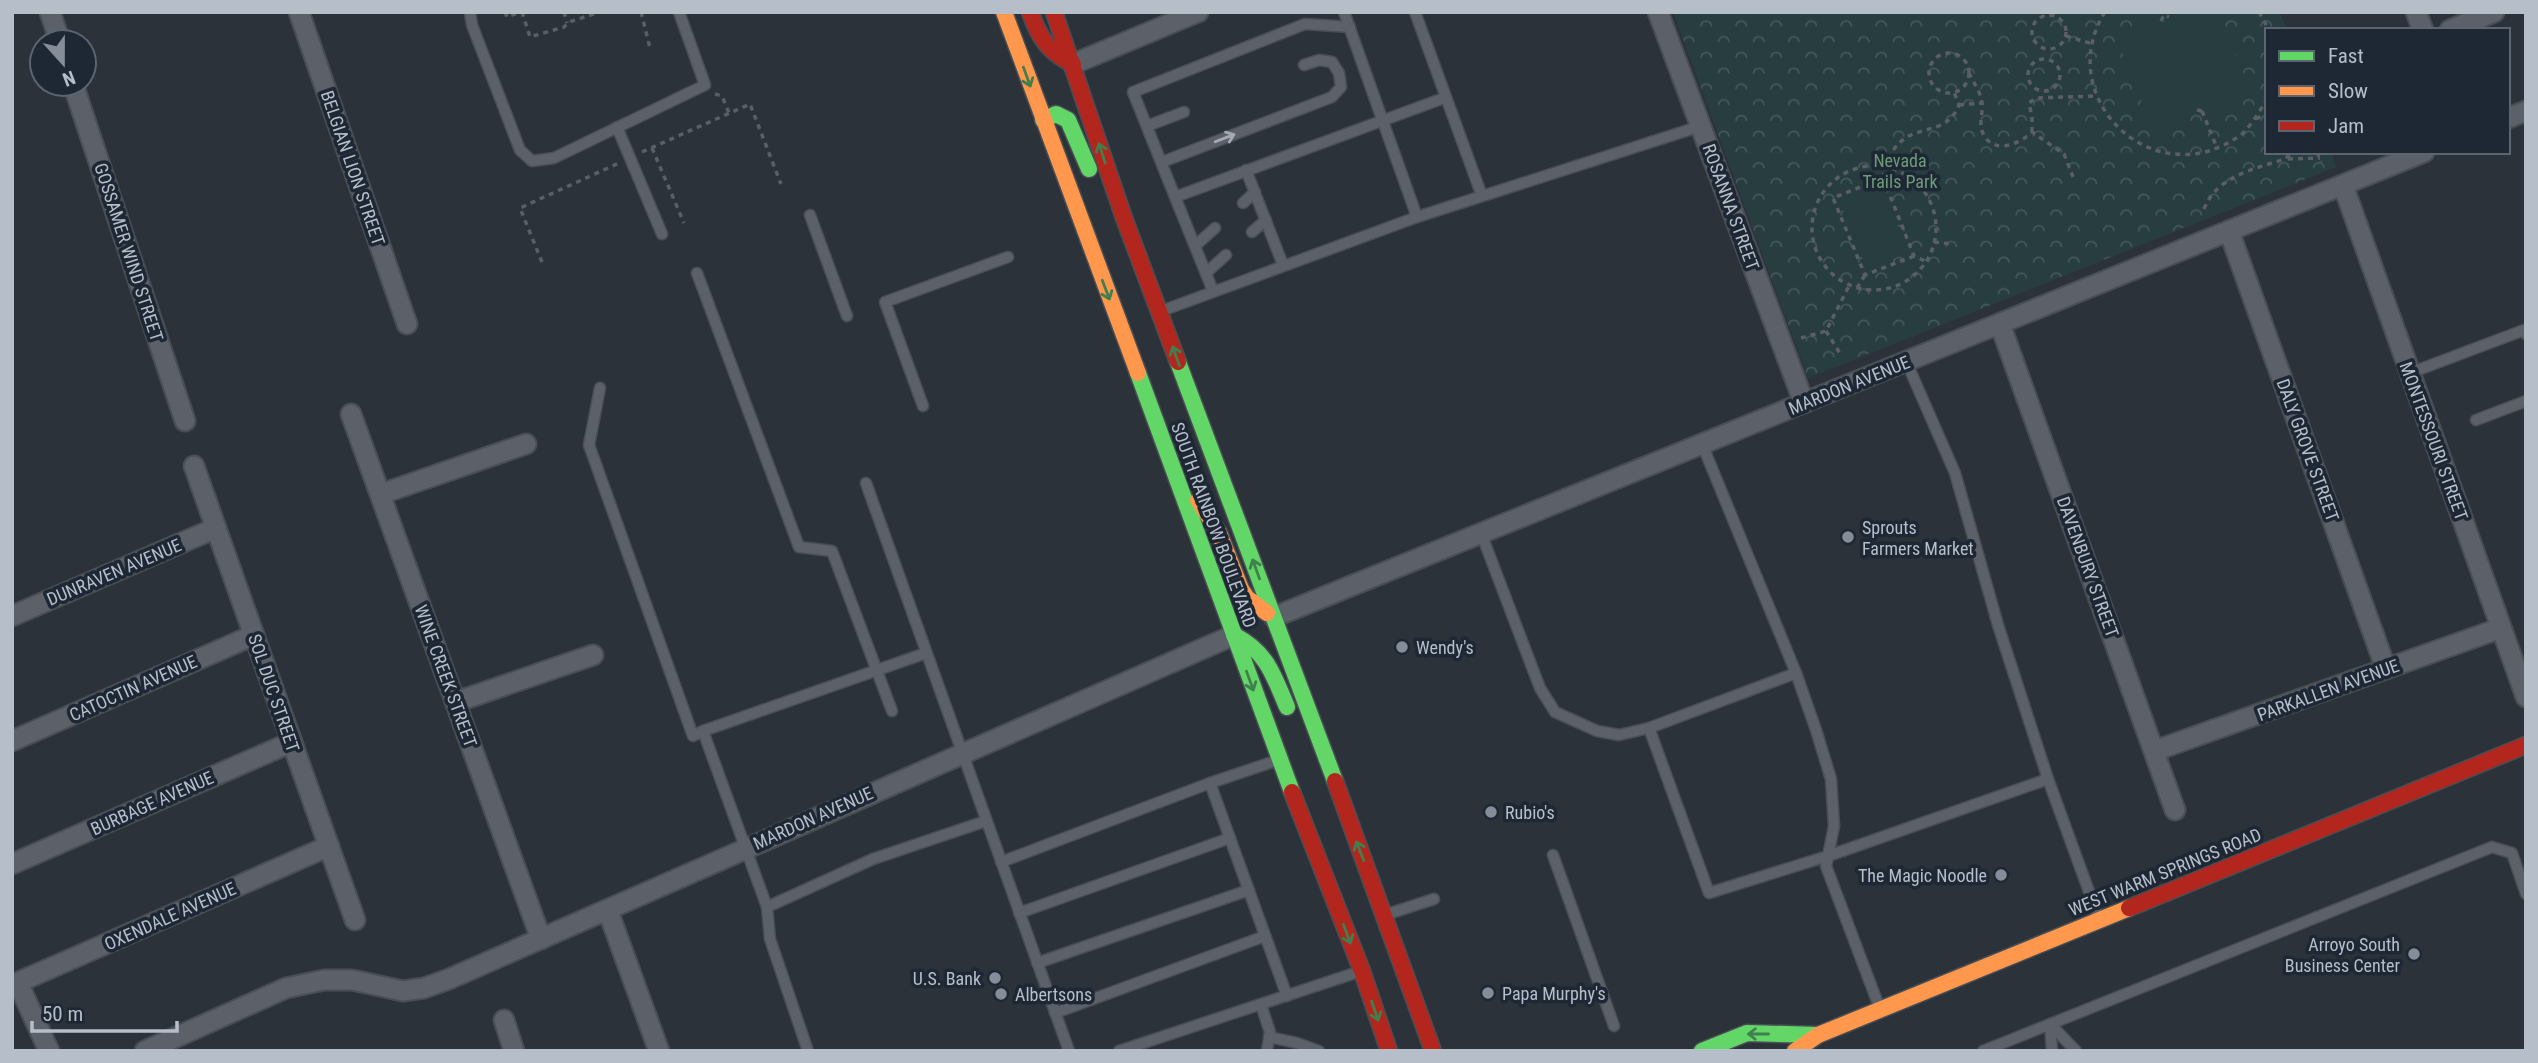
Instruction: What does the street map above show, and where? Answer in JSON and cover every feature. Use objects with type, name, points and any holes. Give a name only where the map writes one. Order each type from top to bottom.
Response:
[{"type":"main road","name":"SOUTH RAINBOW BOULEVARD","points":[[1004,12],[1279,760],[1362,971],[1389,1051]]},
{"type":"main road","points":[[1030,12],[1044,47],[1073,64]]},
{"type":"main road","name":"SOUTH RAINBOW BOULEVARD","points":[[1054,12],[1124,218],[1385,915],[1433,1051]]},
{"type":"main road","points":[[1043,120],[1056,114],[1068,120],[1092,176],[1124,218]]},
{"type":"main road","points":[[1169,455],[1219,533],[1241,589],[1247,598],[1274,617]]},
{"type":"main road","points":[[1234,635],[1258,649],[1266,660],[1298,730],[1336,788]]},
{"type":"main road","name":"WEST WARM SPRINGS ROAD","points":[[1795,1051],[1818,1035],[2526,745]]},
{"type":"main road","name":"WEST WARM SPRINGS ROAD","points":[[1702,1051],[1747,1033],[1818,1035]]},
{"type":"street","name":"BELGIAN LION STREET","points":[[299,12],[407,324]]},
{"type":"street","points":[[1073,64],[1198,12]]},
{"type":"street","name":"ROSANNA STREET","points":[[1658,12],[1804,403]]},
{"type":"street","points":[[2455,28],[2494,12]]},
{"type":"street","name":"GOSSAMER WIND STREET","points":[[79,98],[185,421]]},
{"type":"street","name":"MARDON AVENUE","points":[[1274,617],[2419,154]]},
{"type":"street","name":"MONTESSOURI STREET","points":[[2343,185],[2526,697]]},
{"type":"street","name":"DALY GROVE STREET","points":[[2229,231],[2386,669]]},
{"type":"street","name":"DAVENBURY STREET","points":[[2000,324],[2175,810]]},
{"type":"street","name":"WINE CREEK STREET","points":[[351,414],[541,939]]},
{"type":"street","points":[[381,494],[526,444]]},
{"type":"street","name":"SOL DUC STREET","points":[[194,466],[355,920]]},
{"type":"street","name":"DUNRAVEN AVENUE","points":[[12,616],[216,528]]},
{"type":"street","name":"PARKALLEN AVENUE","points":[[2154,751],[2501,628]]},
{"type":"street","name":"CATOCTIN AVENUE","points":[[12,741],[254,635]]},
{"type":"street","name":"MARDON AVENUE","points":[[145,1051],[286,988],[303,983],[352,980],[403,991],[424,988],[608,911],[962,752],[1234,635]]},
{"type":"street","points":[[456,702],[593,655]]},
{"type":"street","name":"BURBAGE AVENUE","points":[[12,864],[292,742]]},
{"type":"street","name":"OXENDALE AVENUE","points":[[15,984],[328,846]]},
{"type":"street","points":[[608,911],[659,1051]]},
{"type":"street","points":[[15,984],[50,1051]]},
{"type":"street","points":[[504,1020],[514,1051]]},
{"type":"lane","points":[[470,12],[472,25],[520,150],[532,162],[554,158],[705,85],[679,12]]},
{"type":"lane","points":[[1345,12],[1417,216]]},
{"type":"lane","points":[[1415,12],[1444,98],[1482,196]]},
{"type":"lane","points":[[1213,291],[1133,92],[1305,24],[1350,27]]},
{"type":"lane","points":[[1162,162],[1332,97],[1341,87],[1339,74],[1332,62],[1319,60],[1304,65]]},
{"type":"lane","points":[[1175,197],[1444,98]]},
{"type":"lane","points":[[1147,126],[1184,112]]},
{"type":"lane","points":[[1160,311],[1417,216],[1701,126]]},
{"type":"lane","points":[[618,127],[662,234]]},
{"type":"lane","points":[[1246,170],[1283,265]]},
{"type":"lane","points":[[1242,203],[1255,192]]},
{"type":"lane","points":[[810,215],[847,316]]},
{"type":"lane","points":[[1252,232],[1266,220]]},
{"type":"lane","points":[[1195,246],[1215,228]]},
{"type":"lane","points":[[1206,273],[1226,255]]},
{"type":"lane","points":[[923,406],[886,302],[1008,257]]},
{"type":"lane","points":[[697,273],[799,547],[832,551],[892,711]]},
{"type":"lane","points":[[2410,373],[2524,330],[2526,334]]},
{"type":"lane","points":[[1906,361],[1955,473],[1995,616],[2048,779],[2099,919]]},
{"type":"lane","points":[[600,387],[589,445],[693,736],[926,653]]},
{"type":"lane","points":[[2476,420],[2526,401]]},
{"type":"lane","points":[[1702,444],[1796,673],[1831,779],[1834,825],[1826,866],[1880,1010]]},
{"type":"lane","points":[[866,483],[1069,1051]]},
{"type":"lane","points":[[1481,533],[1540,688],[1555,712],[1597,731],[1619,735],[1649,728],[1796,673]]},
{"type":"lane","points":[[1649,728],[1709,893],[1828,856],[2048,779]]},
{"type":"lane","points":[[702,731],[767,906],[770,939],[808,1051]]},
{"type":"lane","points":[[1001,862],[1210,783],[1279,760]]},
{"type":"lane","points":[[1210,783],[1287,996]]},
{"type":"lane","points":[[767,906],[873,859],[986,821]]},
{"type":"lane","points":[[1019,913],[1230,838]]},
{"type":"lane","points":[[1983,1051],[2492,847],[2512,853],[2526,894]]},
{"type":"lane","points":[[1553,855],[1614,1026]]},
{"type":"lane","points":[[1037,963],[1249,890]]},
{"type":"lane","points":[[1385,915],[1434,899]]},
{"type":"lane","points":[[1055,1013],[1265,936]]},
{"type":"lane","points":[[1119,1051],[1362,971]]},
{"type":"lane","points":[[1261,1005],[1270,1031],[1267,1051]]},
{"type":"lane","points":[[2050,1024],[2052,1051]]},
{"type":"lane","points":[[2050,1024],[2076,1051]]},
{"type":"lane","points":[[1269,1037],[1297,1042],[1319,1051]]},
{"type":"path","points":[[505,12],[507,17],[521,12],[530,37],[600,12]]},
{"type":"path","points":[[564,12],[568,23]]},
{"type":"path","points":[[641,12],[650,48]]},
{"type":"path","points":[[2105,12],[2099,21],[2090,52],[2092,83],[2104,113],[2126,136],[2154,151],[2186,155],[2217,148],[2242,134],[2265,102]]},
{"type":"path","points":[[2259,12],[2268,28]]},
{"type":"path","points":[[2161,21],[2163,14],[2169,17]]},
{"type":"path","points":[[2053,15],[2065,26],[2066,36],[2060,45],[2048,48],[2039,46],[2033,36],[2034,25],[2041,17],[2053,15]]},
{"type":"path","points":[[2066,36],[2093,44]]},
{"type":"path","points":[[2046,58],[2048,48]]},
{"type":"path","points":[[1969,73],[1964,86],[1954,92],[1941,91],[1931,82],[1929,69],[1936,58],[1948,53],[1960,56],[1968,67],[1982,103],[1982,130],[1987,139],[2008,147],[2020,143],[2032,132],[2029,103],[2036,98],[2097,96]]},
{"type":"path","points":[[2046,58],[2059,67],[2061,77],[2052,90],[2041,91],[2031,85],[2028,75],[2031,64],[2046,58]]},
{"type":"path","points":[[697,89],[722,96],[729,113]]},
{"type":"path","points":[[1954,92],[1959,105]]},
{"type":"path","points":[[1959,105],[1982,103]]},
{"type":"path","points":[[542,262],[520,208],[750,104],[781,184]]},
{"type":"path","points":[[1925,261],[1914,256],[1883,178],[1885,167],[1898,142],[1906,136],[1949,120],[1959,105]]},
{"type":"path","points":[[2201,109],[2217,148]]},
{"type":"path","points":[[2254,120],[2265,114]]},
{"type":"path","points":[[2032,132],[2064,154],[2073,177]]},
{"type":"path","points":[[652,148],[684,223]]},
{"type":"path","points":[[2286,159],[2290,154]]},
{"type":"path","points":[[2204,209],[2209,197],[2221,183],[2286,159],[2321,160],[2318,154]]},
{"type":"path","points":[[1866,166],[1885,167],[1903,173],[1919,185],[1930,200],[1936,219],[1934,242],[1917,272],[1900,284],[1878,290],[1857,288],[1838,278],[1822,263],[1813,244],[1812,222],[1817,202],[1830,184],[1847,172],[1866,166]]},
{"type":"path","points":[[1833,198],[1883,178]]},
{"type":"path","points":[[1823,193],[1833,198],[1865,275]]},
{"type":"path","points":[[1934,242],[1950,244]]},
{"type":"path","points":[[1857,288],[1865,275],[1914,256]]},
{"type":"path","points":[[1801,338],[1826,331],[1850,284]]},
{"type":"path","points":[[1826,331],[1842,355]]},
{"type":"green space","name":"Nevada Trails Park","points":[[1673,12],[2280,12],[2286,28],[2265,28],[2265,154],[2332,154],[2336,167],[1808,378]]},
{"type":"green space","points":[[2171,12],[2219,12],[2248,85],[2243,95],[2211,109],[2200,105],[2194,115],[2162,129],[2151,125],[2118,42],[2122,31],[2155,18],[2167,23]]},
{"type":"green space","points":[[1880,184],[1908,253],[1867,269],[1839,200]]},
{"type":"traffic: fast","points":[[1043,120],[1056,114],[1068,120],[1089,169]]},
{"type":"traffic: fast","points":[[1178,362],[1335,781]]},
{"type":"traffic: fast","points":[[1138,373],[1292,792]]},
{"type":"traffic: fast","points":[[1234,635],[1254,649],[1268,665],[1287,707]]},
{"type":"traffic: fast","points":[[1702,1051],[1747,1033],[1818,1035]]},
{"type":"traffic: slow","points":[[1004,12],[1138,373]]},
{"type":"traffic: slow","points":[[1198,500],[1219,533],[1241,589],[1247,598],[1267,613]]},
{"type":"traffic: slow","points":[[1795,1051],[1818,1035],[2129,908]]},
{"type":"traffic: jam","points":[[1030,12],[1045,43],[1073,64]]},
{"type":"traffic: jam","points":[[1054,12],[1124,218],[1178,362]]},
{"type":"traffic: jam","points":[[2129,908],[2526,745]]},
{"type":"traffic: jam","points":[[1335,781],[1433,1051]]},
{"type":"traffic: jam","points":[[1292,792],[1362,971],[1389,1051]]},
{"type":"place","name":"Sprouts Farmers Market","points":[[1848,537]]},
{"type":"place","name":"Wendy's","points":[[1402,647]]},
{"type":"place","name":"Rubio's","points":[[1491,812]]},
{"type":"place","name":"The Magic Noodle","points":[[2001,875]]},
{"type":"place","name":"Arroyo South Business Center","points":[[2414,954]]},
{"type":"place","name":"U.S. Bank","points":[[995,978]]},
{"type":"place","name":"Papa Murphy's","points":[[1488,993]]},
{"type":"place","name":"Albertsons","points":[[1001,994]]}]
